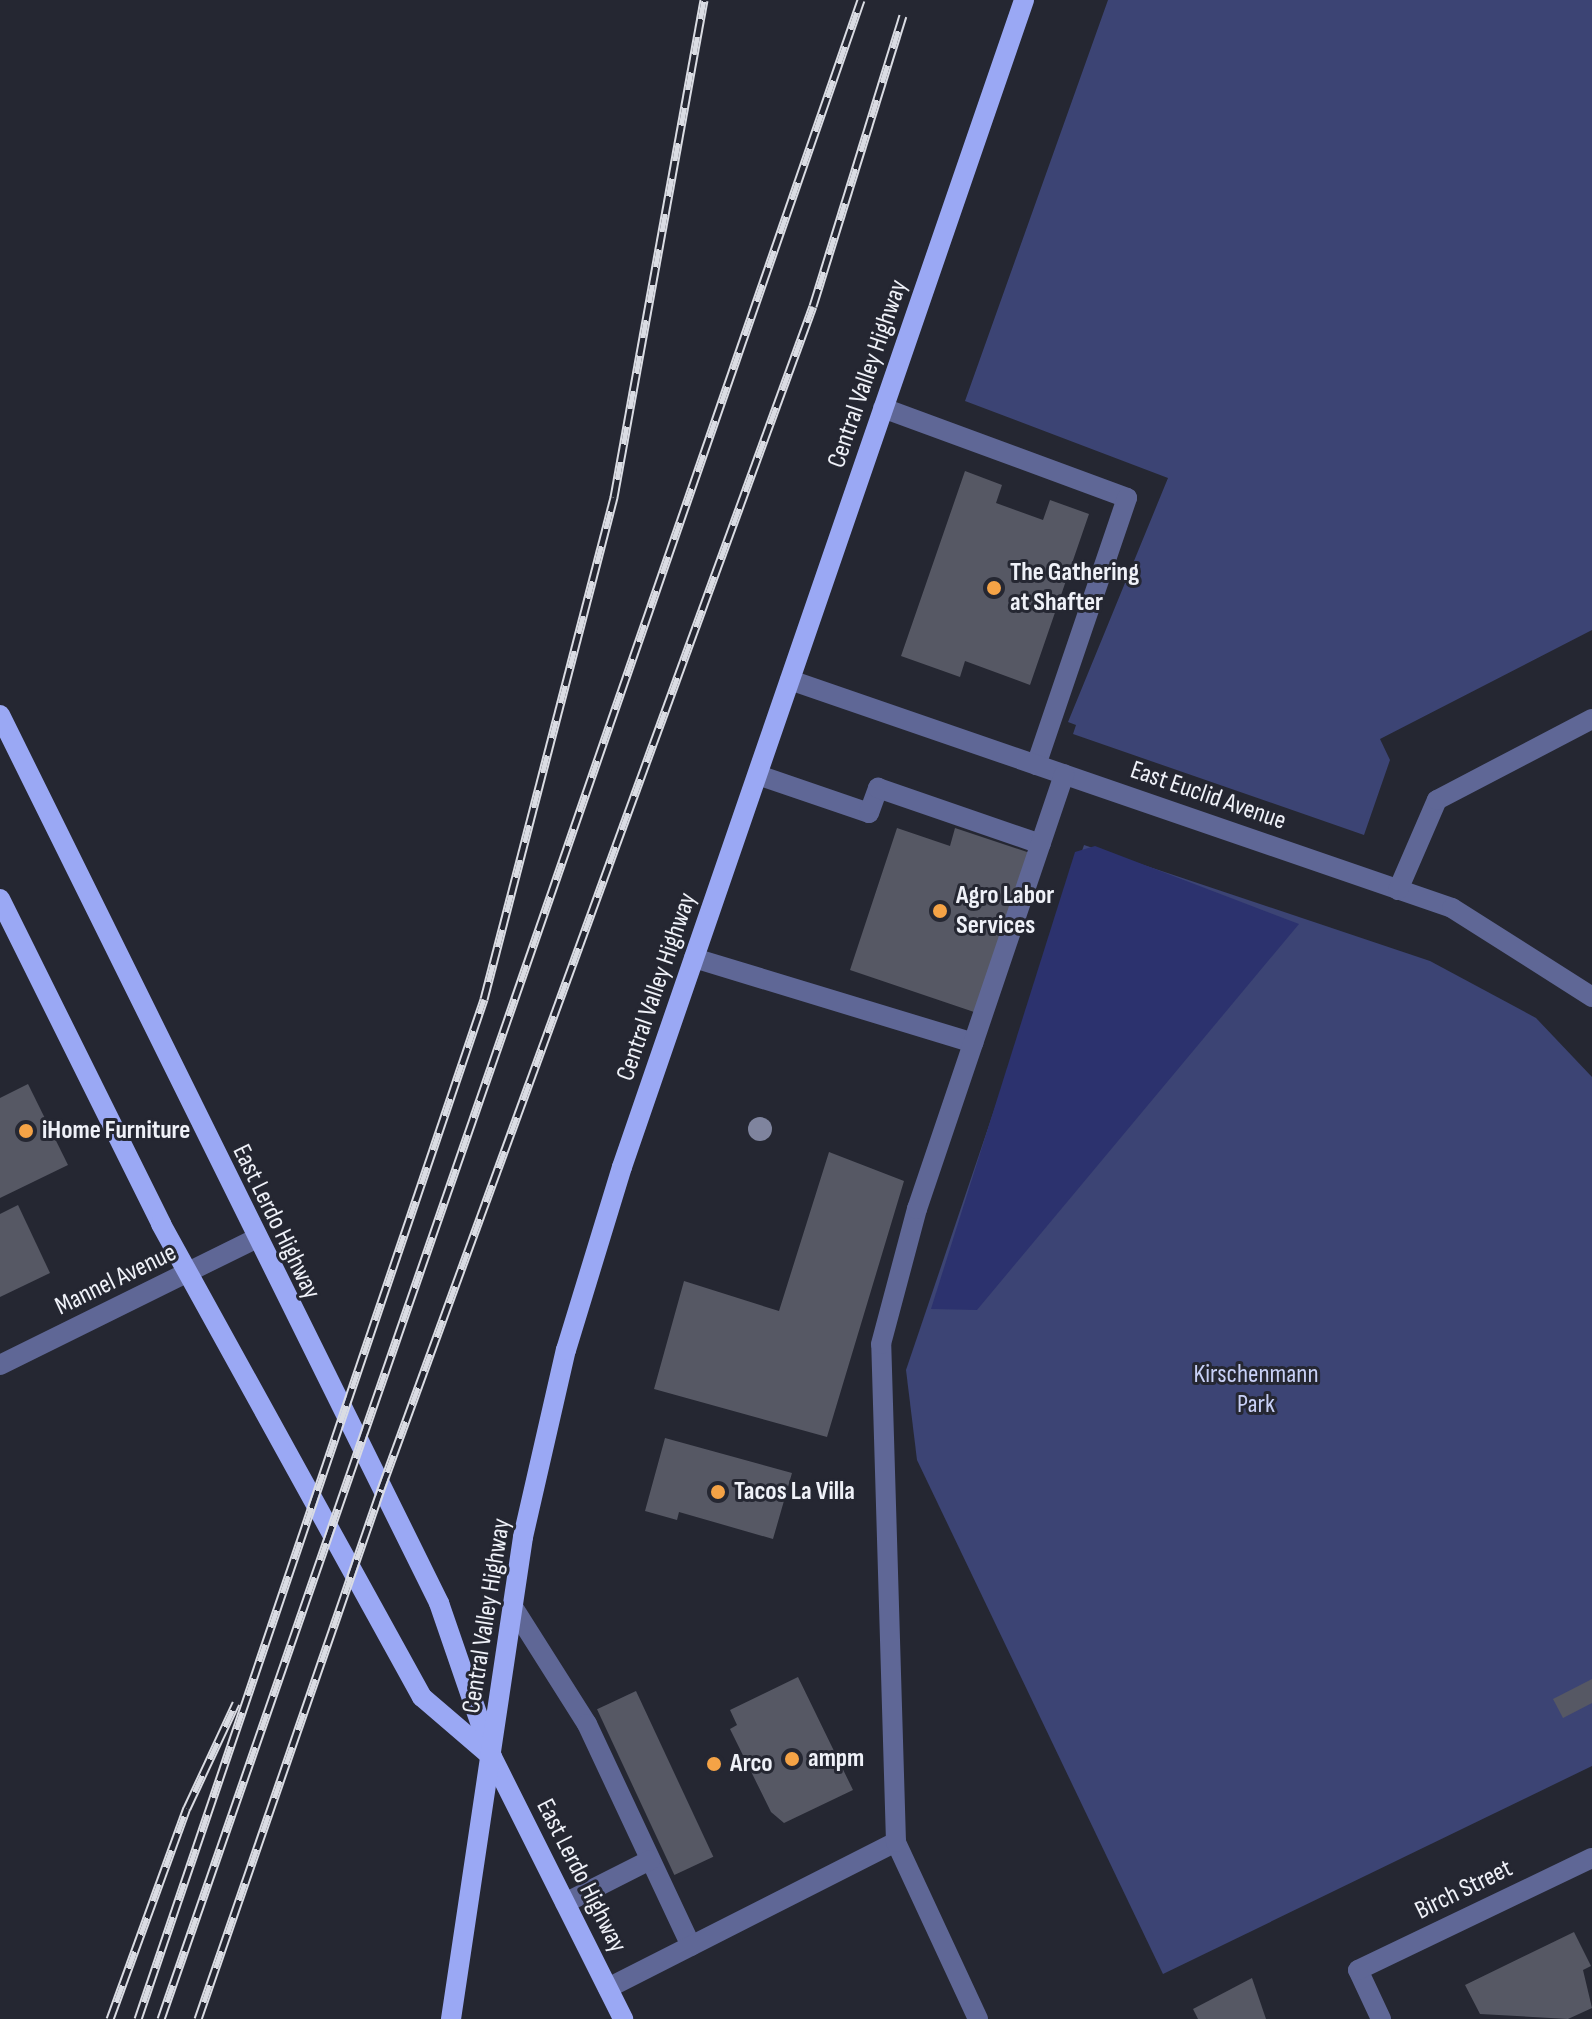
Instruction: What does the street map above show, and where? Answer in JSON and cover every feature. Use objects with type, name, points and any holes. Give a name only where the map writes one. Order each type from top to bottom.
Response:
[{"type":"main road","name":"Central Valley Highway","points":[[451,2019],[513,1607],[566,1350],[694,958],[1024,0]]},
{"type":"main road","name":"East Lerdo Highway","points":[[0,715],[255,1239],[439,1603],[492,1757],[623,2019]]},
{"type":"main road","name":"East Lerdo Highway","points":[[0,899],[188,1274],[422,1697],[492,1757]]},
{"type":"street","points":[[883,408],[1127,498],[1036,765]]},
{"type":"street","name":"East Euclid Avenue","points":[[790,680],[1452,908],[1592,997]]},
{"type":"street","points":[[1398,890],[1437,800],[1592,719]]},
{"type":"street","points":[[978,2019],[896,1842],[881,1344],[973,1043],[1064,774]]},
{"type":"street","points":[[758,775],[869,813],[878,788],[1041,844]]},
{"type":"street","points":[[694,958],[973,1043]]},
{"type":"street","name":"Mannel Avenue","points":[[0,1365],[255,1239]]},
{"type":"street","points":[[513,1607],[587,1724],[691,1946]]},
{"type":"street","points":[[608,1988],[896,1842]]},
{"type":"street","name":"Birch Street","points":[[1381,2019],[1358,1970],[1592,1858]]},
{"type":"street","points":[[565,1903],[650,1860]]},
{"type":"green space","points":[[1108,0],[1592,0],[1592,630],[1380,739],[1390,760],[1364,835],[1073,734],[1076,725],[1068,722],[1168,478],[965,401]]},
{"type":"green space","name":"Kirschenmann Park","points":[[1084,845],[1430,961],[1536,1018],[1592,1077],[1592,1766],[1163,1974],[917,1460],[906,1370]]},
{"type":"shaded area","points":[[1095,846],[1299,924],[977,1310],[931,1309],[1075,852]]},
{"type":"building","name":"The Gathering at Shafter","points":[[965,471],[1002,485],[996,503],[1043,520],[1050,500],[1089,514],[1030,685],[965,661],[960,677],[901,656]]},
{"type":"building","name":"Agro Labor Services","points":[[897,828],[950,846],[955,828],[1030,853],[977,1013],[850,970]]},
{"type":"building","name":"iHome Furniture","points":[[28,1084],[68,1165],[0,1198],[0,1098]]},
{"type":"building","points":[[829,1152],[904,1181],[827,1437],[654,1389],[684,1281],[779,1311]]},
{"type":"building","points":[[18,1205],[50,1273],[0,1297],[0,1214]]},
{"type":"building","name":"Tacos La Villa","points":[[665,1438],[792,1473],[773,1539],[679,1512],[677,1520],[645,1511]]},
{"type":"building","name":"ampm","points":[[798,1677],[853,1790],[784,1823],[771,1812],[730,1729],[737,1725],[730,1710]]},
{"type":"building","points":[[1592,1679],[1592,1703],[1563,1718],[1553,1699]]},
{"type":"building","points":[[636,1691],[713,1857],[674,1875],[597,1709]]},
{"type":"building","points":[[1574,1932],[1591,1966],[1583,1970],[1592,2008],[1568,2019],[1480,2014],[1465,1985]]},
{"type":"building","points":[[1252,1978],[1266,2019],[1198,2019],[1193,2009]]},
{"type":"railway","points":[[138,2019],[484,999],[614,497],[704,0]]},
{"type":"railway","points":[[161,2019],[861,0]]},
{"type":"railway","points":[[198,2019],[381,1489],[813,306],[903,16]]},
{"type":"railway","points":[[110,2019],[187,1808],[236,1703]]},
{"type":"place","name":"The Gathering at Shafter","points":[[994,588]]},
{"type":"place","name":"Agro Labor Services","points":[[940,911]]},
{"type":"place","name":"iHome Furniture","points":[[26,1131]]},
{"type":"place","name":"Tacos La Villa","points":[[718,1492]]},
{"type":"place","name":"ampm","points":[[792,1759]]},
{"type":"place","name":"Arco","points":[[714,1764]]}]
